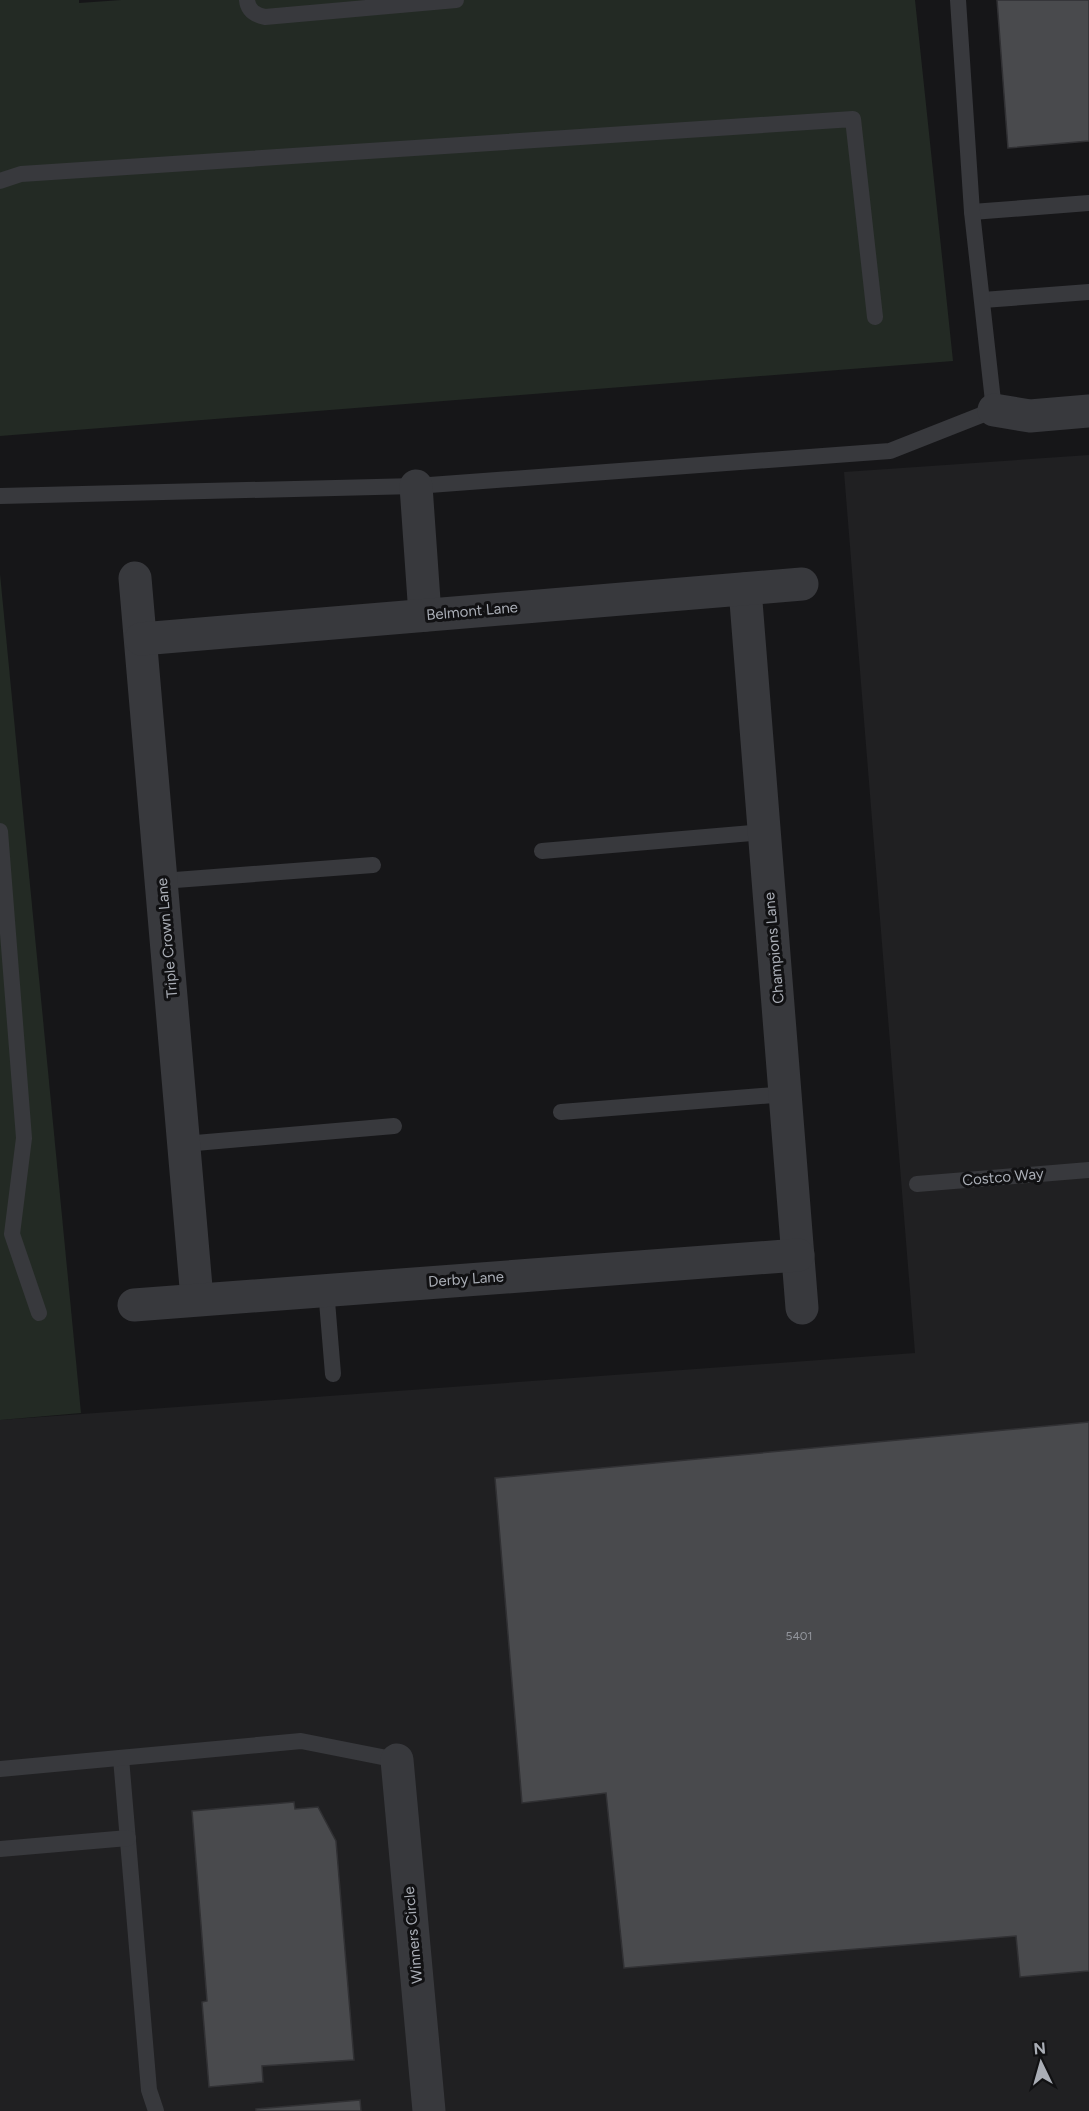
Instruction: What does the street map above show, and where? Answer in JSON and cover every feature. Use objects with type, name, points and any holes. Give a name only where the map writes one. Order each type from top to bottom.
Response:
[{"type":"street","points":[[994,410],[1030,416],[1089,411]]},
{"type":"street","points":[[416,486],[425,615]]},
{"type":"street","name":"Triple Crown Lane","points":[[135,578],[197,1299]]},
{"type":"street","name":"Belmont Lane","points":[[141,639],[802,584]]},
{"type":"street","name":"Champions Lane","points":[[745,589],[802,1308]]},
{"type":"street","name":"Derby Lane","points":[[134,1305],[798,1255]]},
{"type":"street","name":"Winners Circle","points":[[397,1760],[429,2111]]},
{"type":"lane","points":[[247,0],[247,5],[255,15],[266,17],[456,0]]},
{"type":"lane","points":[[0,496],[416,486],[890,451],[994,410],[972,212],[958,0]]},
{"type":"lane","points":[[0,181],[21,174],[854,119],[875,317]]},
{"type":"lane","points":[[972,212],[1089,203]]},
{"type":"lane","points":[[983,300],[1089,292]]},
{"type":"lane","points":[[0,831],[24,1138],[12,1234],[39,1313]]},
{"type":"lane","points":[[542,851],[764,832]]},
{"type":"lane","points":[[162,881],[373,865]]},
{"type":"lane","points":[[561,1112],[786,1094]]},
{"type":"lane","points":[[184,1144],[394,1126]]},
{"type":"lane","name":"Costco Way","points":[[917,1184],[1089,1170]]},
{"type":"lane","points":[[326,1289],[333,1374]]},
{"type":"lane","points":[[0,1769],[301,1742],[397,1760]]},
{"type":"lane","points":[[122,1758],[149,2090],[156,2111]]},
{"type":"lane","points":[[0,1849],[128,1838]]},
{"type":"shaded area","points":[[0,0],[79,0],[79,3],[121,0],[915,0],[953,361],[0,436]]},
{"type":"shaded area","points":[[1089,455],[1089,2111],[0,2111],[0,1420],[915,1353],[844,472]]},
{"type":"shaded area","points":[[0,574],[81,1413],[0,1420]]},
{"type":"building","points":[[997,0],[1089,0],[1089,141],[1008,148]]},
{"type":"building","points":[[1089,1422],[1089,1971],[1020,1977],[1016,1936],[624,1968],[606,1793],[522,1803],[495,1478]]},
{"type":"building","points":[[294,1802],[295,1809],[318,1807],[336,1841],[354,2060],[262,2066],[263,2082],[209,2087],[202,2002],[207,2001],[192,1811]]},
{"type":"building","points":[[360,2100],[361,2111],[256,2111],[256,2109]]}]
